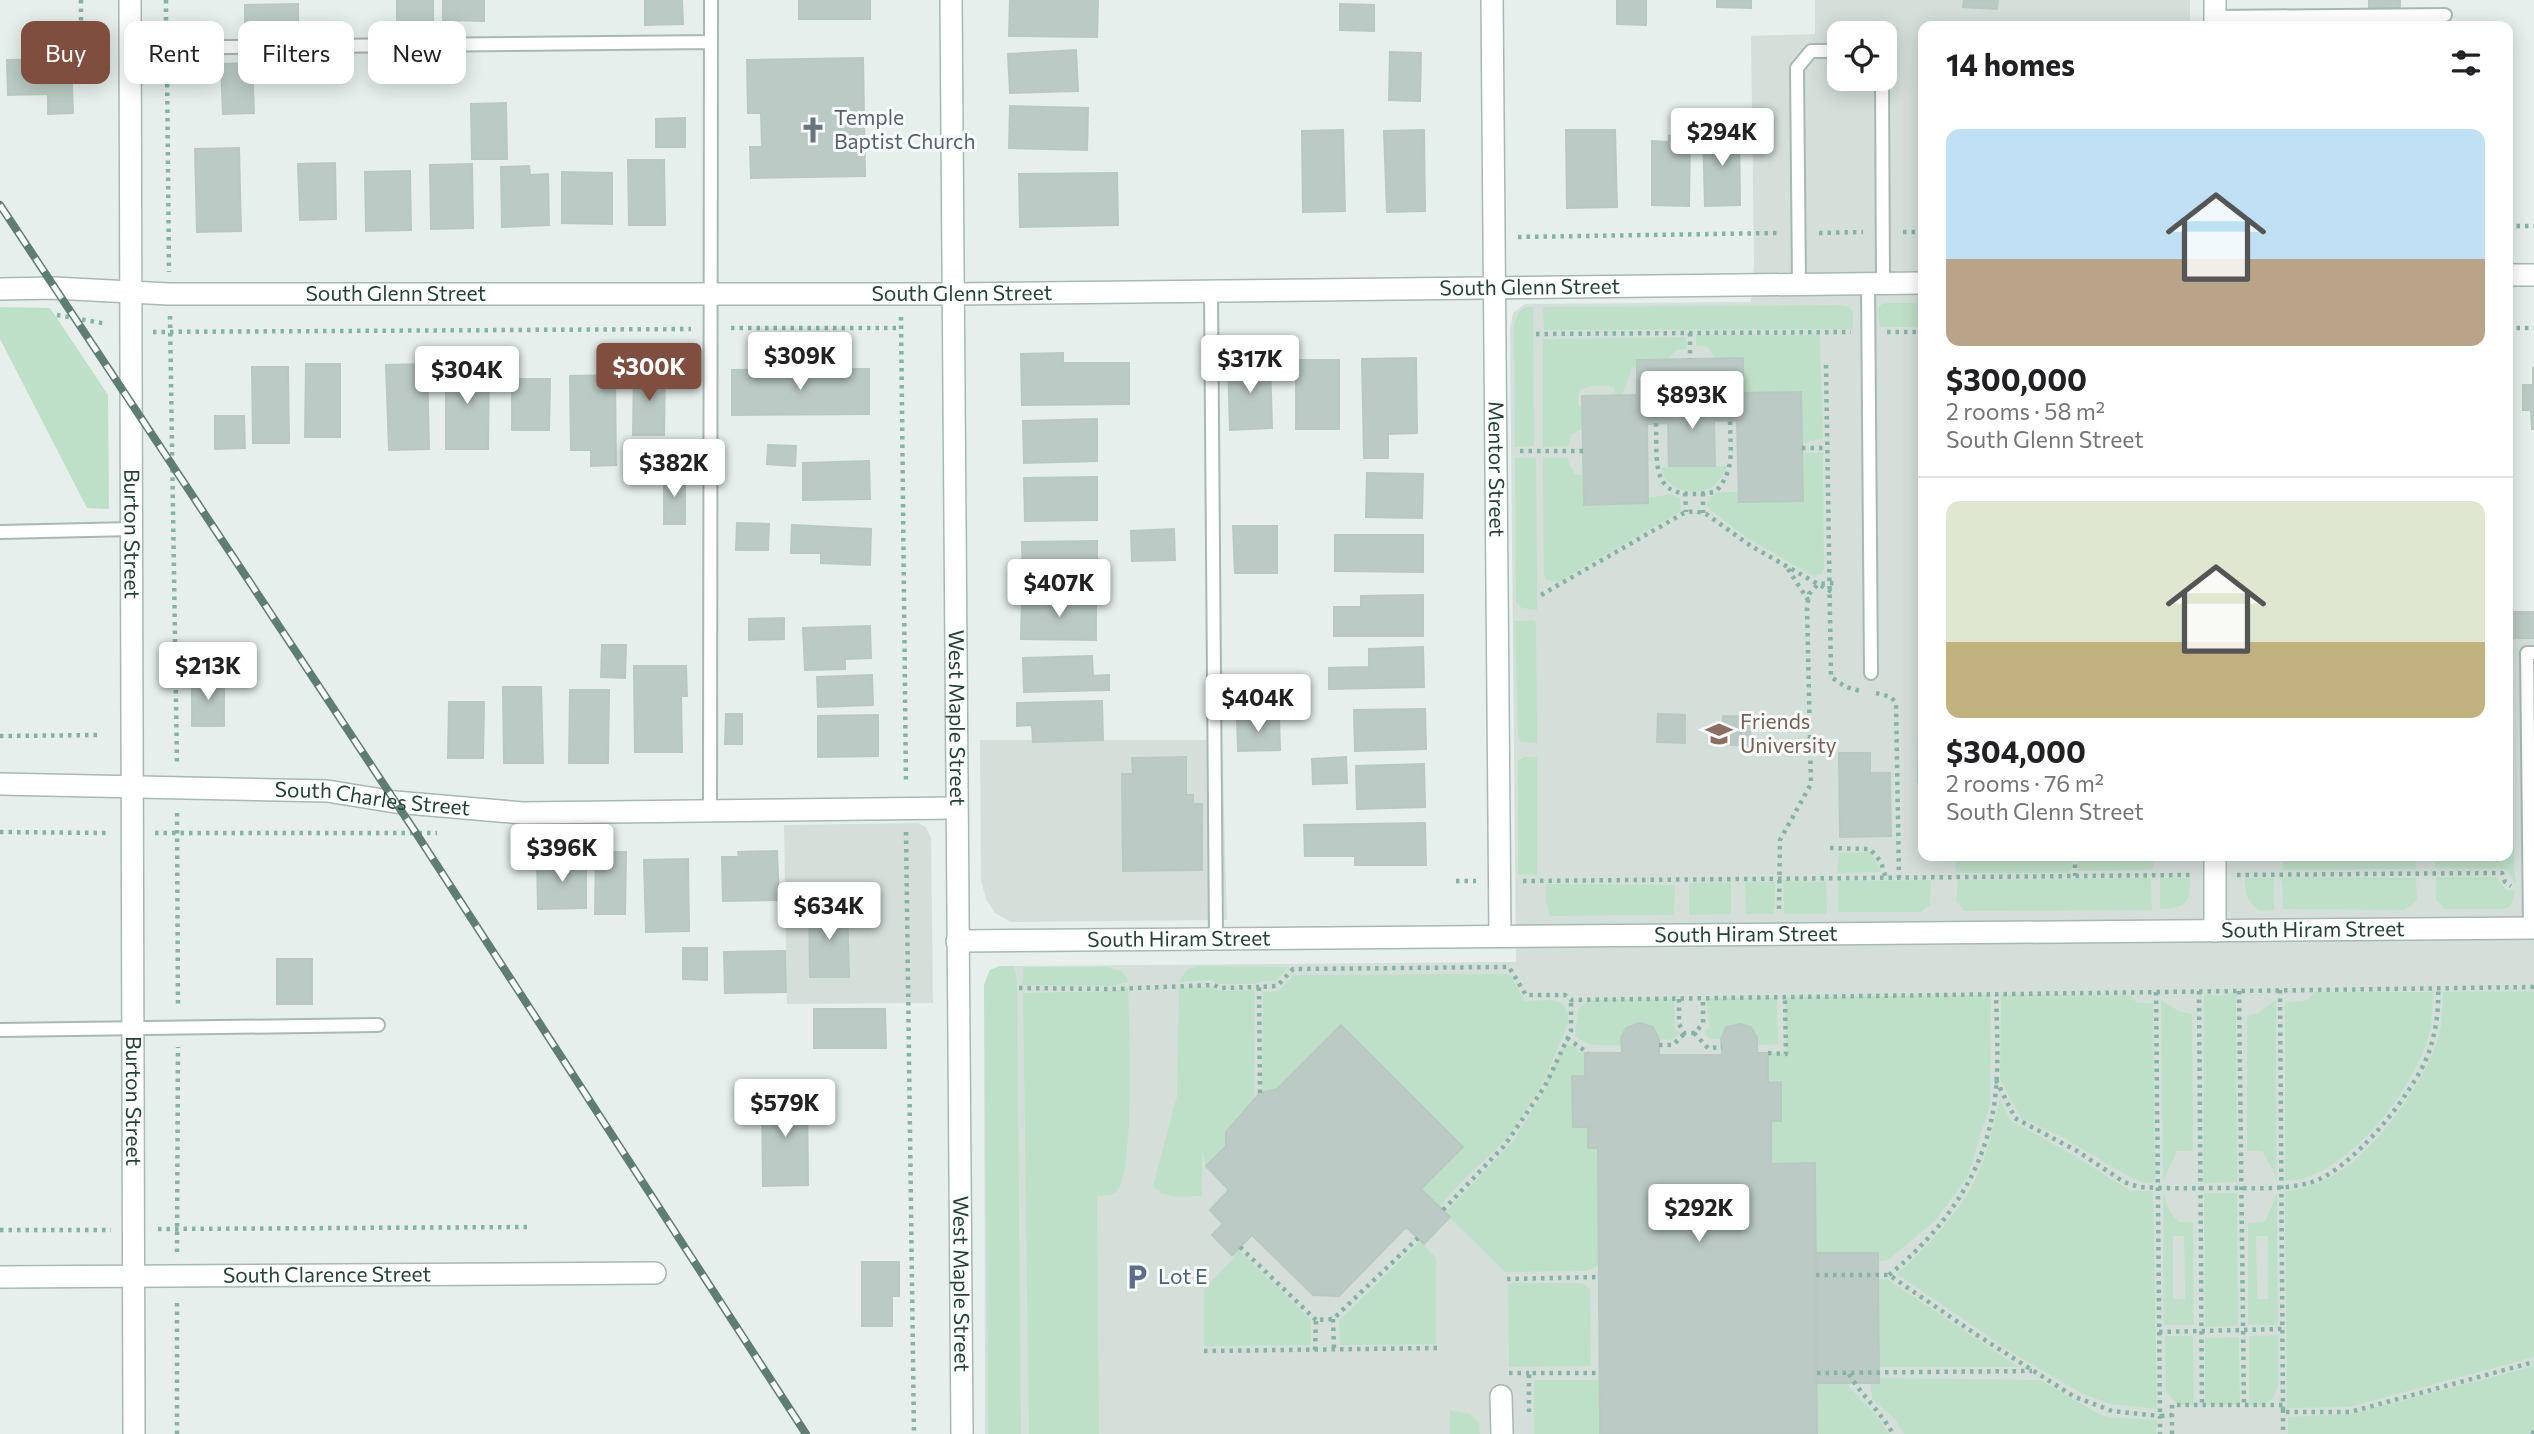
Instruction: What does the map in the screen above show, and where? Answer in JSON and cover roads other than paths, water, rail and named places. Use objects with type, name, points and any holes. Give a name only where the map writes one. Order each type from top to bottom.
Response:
[{"type":"street","name":"Burton Street","points":[[130,0],[130,21]]},
{"type":"street","name":"West Maple Street","points":[[951,0],[962,1434]]},
{"type":"street","name":"Mentor Street","points":[[1492,0],[1500,936]]},
{"type":"street","name":"Burton Street","points":[[131,84],[134,1434]]},
{"type":"street","points":[[2513,275],[2534,275]]},
{"type":"street","name":"South Glenn Street","points":[[0,289],[54,288],[132,294],[953,294],[1918,283]]},
{"type":"street","name":"South Charles Street","points":[[0,784],[327,791],[395,802],[523,813],[956,808]]},
{"type":"street","points":[[2216,865],[2216,931]]},
{"type":"street","name":"South Hiram Street","points":[[957,942],[2532,928]]},
{"type":"street","name":"South Clarence Street","points":[[0,1277],[655,1273]]},
{"type":"street","points":[[1502,1396],[1502,1434]]},
{"type":"lane","points":[[710,811],[711,0]]},
{"type":"lane","points":[[2215,14],[2445,15]]},
{"type":"lane","points":[[224,47],[711,42]]},
{"type":"lane","points":[[1799,284],[1797,68],[1811,51],[1827,51]]},
{"type":"lane","points":[[1871,673],[1868,332],[1883,232],[1882,91]]},
{"type":"lane","points":[[1211,291],[1216,939]]},
{"type":"lane","points":[[0,532],[132,529]]},
{"type":"lane","points":[[2532,928],[2527,653],[2534,653]]},
{"type":"lane","points":[[0,1030],[378,1025]]},
{"type":"railway","points":[[0,205],[416,833],[806,1434]]},
{"type":"place","name":"Temple Baptist Church","points":[[813,130]]},
{"type":"place","name":"Friends University","points":[[1719,734]]},
{"type":"place","name":"Lot E","points":[[1137,1277]]}]
